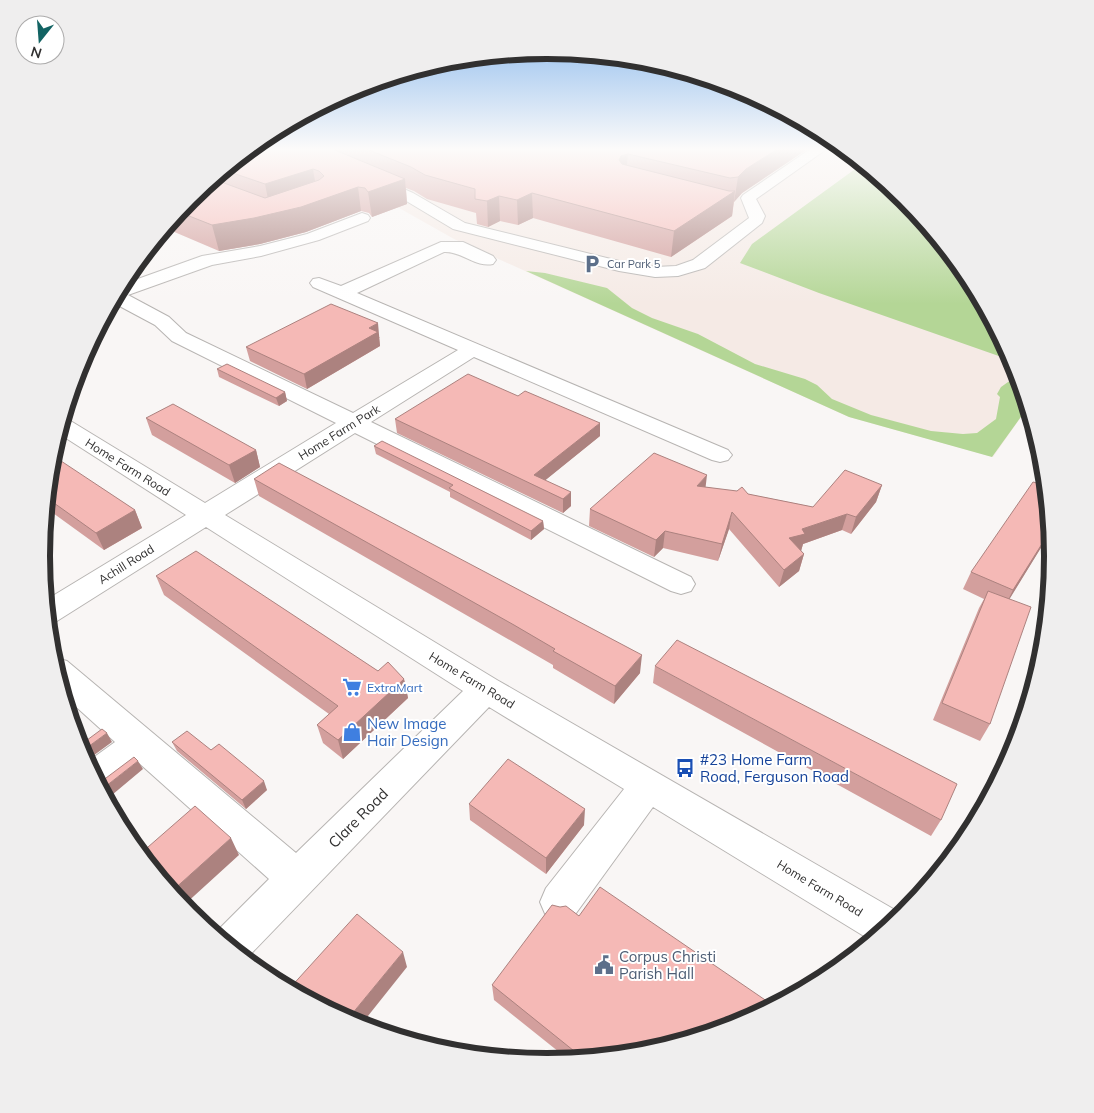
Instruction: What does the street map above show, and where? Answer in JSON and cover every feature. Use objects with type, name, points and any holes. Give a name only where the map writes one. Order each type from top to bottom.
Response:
[{"type":"street","points":[[415,200],[459,226],[619,266],[655,272],[678,272],[699,264],[756,220],[757,216],[749,200]]},
{"type":"street","points":[[735,208],[752,207]]},
{"type":"street","points":[[128,291],[208,260],[262,251],[313,237],[362,218]]},
{"type":"street","points":[[342,293],[441,247],[457,246],[487,260]]},
{"type":"street","points":[[319,283],[720,455]]},
{"type":"street","points":[[123,299],[162,321],[179,337],[682,584]]},
{"type":"street","name":"Home Farm Park","points":[[205,515],[473,349]]},
{"type":"street","name":"Home Farm Road","points":[[67,429],[486,689],[881,924]]},
{"type":"street","name":"Achill Road","points":[[53,609],[205,515]]},
{"type":"street","points":[[66,678],[297,879]]},
{"type":"street","name":"Clare Road","points":[[234,942],[486,689]]},
{"type":"street","points":[[100,773],[139,743]]},
{"type":"street","points":[[560,902],[648,785]]},
{"type":"shaded area","points":[[385,200],[893,200],[921,229],[960,280],[993,337],[1006,366],[1023,414],[993,457],[849,417],[454,239]]},
{"type":"green space","points":[[813,200],[893,200],[921,229],[960,280],[993,337],[1002,357],[819,293],[740,263],[752,244]]},
{"type":"green space","points":[[526,271],[545,273],[607,288],[632,308],[652,318],[698,334],[755,364],[805,379],[817,385],[832,399],[871,415],[931,431],[963,434],[977,433],[996,419],[1000,397],[997,394],[1001,387],[1011,380],[1023,414],[992,457],[849,417]]},
{"type":"building","points":[[201,200],[321,200],[301,207],[254,218],[212,225],[186,215]]},
{"type":"building","points":[[558,200],[721,200],[674,231]]},
{"type":"building","points":[[331,304],[378,323],[369,328],[378,332],[304,374],[246,347]]},
{"type":"building","points":[[227,364],[285,392],[276,398],[217,369]]},
{"type":"building","points":[[468,374],[518,396],[525,391],[600,423],[534,475],[571,492],[563,499],[395,419]]},
{"type":"building","points":[[173,404],[256,450],[229,465],[146,418]]},
{"type":"building","points":[[382,441],[543,521],[531,531],[449,488],[453,485],[374,446]]},
{"type":"building","points":[[654,453],[707,475],[697,486],[737,491],[742,487],[748,494],[813,507],[845,470],[882,485],[856,517],[847,514],[802,529],[805,534],[789,538],[804,554],[784,570],[732,512],[722,544],[665,531],[656,540],[590,509]]},
{"type":"building","points":[[60,460],[135,510],[96,533],[53,502]]},
{"type":"building","points":[[279,463],[642,655],[615,686],[553,651],[555,649],[514,625],[254,479]]},
{"type":"building","points":[[1033,482],[1038,482],[1040,492],[1044,541],[1013,590],[971,572]]},
{"type":"building","points":[[196,551],[378,671],[388,662],[404,679],[338,740],[317,725],[338,706],[156,576]]},
{"type":"building","points":[[988,591],[1031,607],[990,724],[942,703]]},
{"type":"building","points":[[677,640],[957,784],[941,820],[655,666]]},
{"type":"building","points":[[102,729],[107,733],[88,747],[86,741]]},
{"type":"building","points":[[187,731],[211,750],[219,744],[264,781],[242,800],[172,742]]},
{"type":"building","points":[[134,757],[138,761],[106,786],[103,780]]},
{"type":"building","points":[[508,759],[585,809],[546,858],[469,804]]},
{"type":"building","points":[[195,806],[231,838],[176,887],[146,849]]},
{"type":"building","name":"Corpus Christi Parish Hall","points":[[600,887],[768,1002],[737,1016],[676,1037],[612,1049],[576,1052],[492,985],[552,905],[566,906],[579,916]]},
{"type":"building","points":[[357,914],[403,952],[352,1014],[293,984]]},
{"type":"place","name":"Car Park 5","points":[[592,264]]},
{"type":"place","name":"ExtraMart","points":[[352,687]]},
{"type":"place","name":"New Image Hair Design","points":[[352,732]]},
{"type":"place","name":"#23 Home Farm Road, Ferguson Road","points":[[685,768]]},
{"type":"place","name":"Corpus Christi Parish Hall","points":[[604,965]]}]
